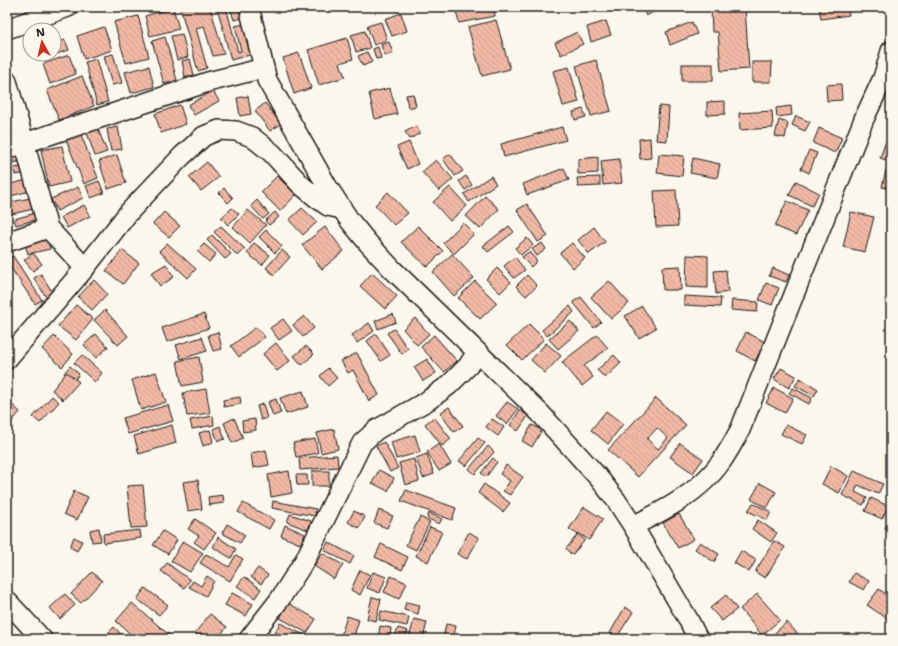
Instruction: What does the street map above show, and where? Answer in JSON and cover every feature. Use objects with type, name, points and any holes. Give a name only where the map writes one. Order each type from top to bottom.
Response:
[{"type":"street","points":[[7,29],[68,7]]},
{"type":"street","points":[[249,7],[267,80],[342,209],[368,244],[392,270],[540,413],[571,446],[616,500],[688,619],[698,639]]},
{"type":"street","points":[[633,526],[668,508],[698,487],[721,462],[740,430],[864,119],[883,78],[891,51]]},
{"type":"street","points":[[7,149],[208,82],[264,68]]},
{"type":"street","points":[[7,81],[48,228],[85,268]]},
{"type":"street","points":[[7,359],[85,268],[129,212],[182,156],[204,136],[219,130],[236,131],[252,137],[272,153],[301,185],[318,199],[328,206],[342,209]]},
{"type":"street","points":[[7,242],[48,228]]},
{"type":"street","points":[[249,639],[280,599],[305,560],[362,444],[376,430],[427,401],[449,385],[468,366],[477,352]]},
{"type":"street","points":[[7,601],[42,639]]},
{"type":"building","points":[[180,7],[210,7],[224,54],[213,56],[204,26],[196,28],[207,68],[198,71]]},
{"type":"building","points":[[217,7],[226,7],[238,52],[241,51],[235,26],[249,23],[257,53],[231,60]]},
{"type":"building","points":[[230,7],[245,7],[248,17],[234,20]]},
{"type":"building","points":[[455,7],[494,7],[495,16],[459,23]]},
{"type":"building","points":[[642,7],[653,7],[655,11],[646,16]]},
{"type":"building","points":[[745,7],[749,69],[721,71],[718,32],[712,32],[711,8]]},
{"type":"building","points":[[819,7],[848,7],[849,15],[821,19]]},
{"type":"building","points":[[173,8],[179,29],[150,36],[145,16]]},
{"type":"building","points":[[401,13],[407,31],[392,36],[385,19]]},
{"type":"building","points":[[138,16],[149,57],[126,63],[114,22]]},
{"type":"building","points":[[496,20],[510,69],[482,76],[468,27]]},
{"type":"building","points":[[606,21],[611,35],[591,42],[587,27]]},
{"type":"building","points":[[381,22],[387,40],[374,45],[367,26]]},
{"type":"building","points":[[692,22],[697,34],[670,45],[666,32]]},
{"type":"building","points":[[104,27],[112,50],[84,59],[77,36]]},
{"type":"building","points":[[365,31],[370,48],[356,52],[351,35]]},
{"type":"building","points":[[577,32],[583,44],[561,55],[555,43]]},
{"type":"building","points":[[182,34],[188,57],[177,60],[171,36]]},
{"type":"building","points":[[165,37],[177,80],[164,84],[152,41]]},
{"type":"building","points":[[347,38],[353,59],[340,63],[345,77],[319,85],[308,50]]},
{"type":"building","points":[[65,40],[69,50],[62,52],[62,41]]},
{"type":"building","points":[[389,42],[393,53],[385,56],[381,45]]},
{"type":"building","points":[[378,47],[381,58],[376,59],[373,49]]},
{"type":"building","points":[[367,52],[372,62],[363,66],[358,56]]},
{"type":"building","points":[[299,53],[311,88],[294,94],[283,58]]},
{"type":"building","points":[[113,54],[122,83],[112,85],[104,56]]},
{"type":"building","points":[[69,55],[76,74],[50,84],[43,64],[49,62],[62,62],[62,57]]},
{"type":"building","points":[[96,59],[108,102],[97,105],[85,62]]},
{"type":"building","points":[[190,59],[194,75],[185,77],[182,61]]},
{"type":"building","points":[[596,60],[611,111],[591,116],[576,66]]},
{"type":"building","points":[[752,62],[772,62],[771,82],[752,82]]},
{"type":"building","points":[[682,64],[713,64],[713,81],[682,81]]},
{"type":"building","points":[[149,66],[154,87],[131,93],[125,72]]},
{"type":"building","points":[[569,67],[579,102],[563,106],[553,71]]},
{"type":"building","points":[[82,76],[94,106],[59,120],[47,90]]},
{"type":"building","points":[[841,84],[842,100],[827,101],[826,85]]},
{"type":"building","points":[[390,88],[397,114],[375,119],[369,93]]},
{"type":"building","points":[[213,91],[219,101],[194,115],[188,105]]},
{"type":"building","points":[[413,94],[416,106],[408,108],[406,95]]},
{"type":"building","points":[[248,96],[251,114],[240,116],[237,98]]},
{"type":"building","points":[[725,101],[725,114],[707,115],[707,102]]},
{"type":"building","points":[[265,103],[281,124],[270,131],[255,111]]},
{"type":"building","points":[[180,105],[186,124],[161,133],[155,114]]},
{"type":"building","points":[[659,106],[669,107],[667,141],[656,140]]},
{"type":"building","points":[[791,106],[792,115],[777,117],[776,108]]},
{"type":"building","points":[[583,109],[586,117],[575,120],[573,112]]},
{"type":"building","points":[[772,111],[773,128],[740,130],[739,113]]},
{"type":"building","points":[[796,116],[810,122],[805,131],[792,125]]},
{"type":"building","points":[[779,120],[788,123],[785,138],[775,136]]},
{"type":"building","points":[[416,126],[420,133],[410,139],[405,132]]},
{"type":"building","points":[[118,127],[122,149],[111,151],[107,129]]},
{"type":"building","points":[[562,127],[566,140],[504,157],[501,144]]},
{"type":"building","points":[[819,128],[842,138],[835,153],[813,143]]},
{"type":"building","points":[[98,129],[107,152],[95,156],[87,133]]},
{"type":"building","points":[[80,132],[98,178],[84,184],[65,137]]},
{"type":"building","points":[[650,138],[651,158],[640,159],[639,139]]},
{"type":"building","points":[[886,141],[891,143],[891,162],[880,158]]},
{"type":"building","points":[[409,142],[418,164],[407,169],[397,147]]},
{"type":"building","points":[[62,146],[70,182],[49,187],[41,150]]},
{"type":"building","points":[[809,150],[817,153],[809,173],[801,169]]},
{"type":"building","points":[[24,154],[26,160],[13,163],[12,156]]},
{"type":"building","points":[[450,154],[463,171],[455,176],[443,159]]},
{"type":"building","points":[[659,154],[684,156],[682,176],[657,173]]},
{"type":"building","points":[[117,155],[126,183],[108,189],[99,161]]},
{"type":"building","points":[[598,157],[598,173],[578,174],[578,159]]},
{"type":"building","points":[[9,158],[12,170],[7,171],[7,159]]},
{"type":"building","points":[[693,158],[720,164],[717,178],[690,173]]},
{"type":"building","points":[[619,159],[622,183],[603,185],[601,161]]},
{"type":"building","points":[[436,160],[453,179],[439,191],[422,172]]},
{"type":"building","points":[[207,162],[219,177],[201,191],[189,177]]},
{"type":"building","points":[[26,166],[27,173],[15,175],[14,168]]},
{"type":"building","points":[[564,168],[569,180],[527,195],[523,184]]},
{"type":"building","points":[[886,170],[891,171],[891,189],[882,187]]},
{"type":"building","points":[[277,176],[296,195],[280,211],[261,192]]},
{"type":"building","points":[[466,176],[472,185],[465,190],[459,181]]},
{"type":"building","points":[[491,176],[496,184],[469,202],[464,194]]},
{"type":"building","points":[[600,177],[600,186],[578,187],[577,178]]},
{"type":"building","points":[[27,180],[30,191],[7,197],[7,185]]},
{"type":"building","points":[[99,181],[104,193],[91,198],[86,186]]},
{"type":"building","points":[[796,181],[819,193],[812,206],[789,195]]},
{"type":"building","points":[[78,187],[83,198],[57,211],[51,199]]},
{"type":"building","points":[[450,187],[467,206],[450,221],[433,202]]},
{"type":"building","points":[[224,188],[233,198],[228,203],[219,193]]},
{"type":"building","points":[[676,190],[678,226],[656,227],[654,191]]},
{"type":"building","points":[[388,192],[408,213],[394,225],[375,205]]},
{"type":"building","points":[[485,196],[499,209],[480,229],[466,216]]},
{"type":"building","points":[[35,197],[38,208],[7,215],[7,203]]},
{"type":"building","points":[[257,200],[269,214],[263,219],[251,206]]},
{"type":"building","points":[[787,201],[808,210],[796,235],[775,226]]},
{"type":"building","points":[[527,204],[548,236],[538,242],[517,210]]},
{"type":"building","points":[[84,205],[90,216],[67,228],[61,217]]},
{"type":"building","points":[[232,208],[239,214],[228,225],[221,218]]},
{"type":"building","points":[[302,208],[317,222],[303,235],[289,220]]},
{"type":"building","points":[[248,210],[266,225],[250,243],[233,227]]},
{"type":"building","points":[[164,212],[180,226],[169,237],[153,224]]},
{"type":"building","points":[[275,212],[279,217],[269,225],[265,221]]},
{"type":"building","points":[[851,212],[874,217],[865,252],[843,247]]},
{"type":"building","points":[[36,213],[38,219],[16,225],[14,219]]},
{"type":"building","points":[[463,223],[474,234],[454,254],[443,243]]},
{"type":"building","points":[[221,226],[245,249],[238,256],[214,232]]},
{"type":"building","points":[[418,226],[443,251],[427,267],[401,242]]},
{"type":"building","points":[[509,226],[514,232],[488,252],[483,246]]},
{"type":"building","points":[[325,227],[344,251],[322,269],[302,245]]},
{"type":"building","points":[[594,227],[605,242],[589,254],[578,240]]},
{"type":"building","points":[[266,230],[282,246],[275,253],[259,237]]},
{"type":"building","points":[[212,235],[231,254],[225,259],[207,240]]},
{"type":"building","points":[[48,238],[50,249],[28,254],[25,244]]},
{"type":"building","points":[[527,238],[533,245],[521,255],[515,248]]},
{"type":"building","points":[[167,243],[196,269],[188,278],[159,251]]},
{"type":"building","points":[[254,243],[270,255],[262,265],[247,253]]},
{"type":"building","points":[[542,243],[546,249],[537,256],[532,249]]},
{"type":"building","points":[[572,243],[585,258],[573,268],[560,253]]},
{"type":"building","points":[[204,244],[216,254],[209,262],[197,251]]},
{"type":"building","points":[[122,250],[139,263],[123,284],[106,271]]},
{"type":"building","points":[[282,250],[290,257],[274,275],[266,268]]},
{"type":"building","points":[[529,252],[537,261],[531,267],[522,257]]},
{"type":"building","points":[[33,253],[42,264],[33,271],[24,260]]},
{"type":"building","points":[[452,254],[474,278],[454,296],[433,272]]},
{"type":"building","points":[[687,255],[708,256],[708,288],[686,287]]},
{"type":"building","points":[[13,256],[42,300],[35,304],[7,262],[7,260]]},
{"type":"building","points":[[515,257],[525,270],[514,278],[504,266]]},
{"type":"building","points":[[166,264],[174,277],[160,286],[151,273]]},
{"type":"building","points":[[680,266],[681,290],[663,290],[662,267]]},
{"type":"building","points":[[497,268],[511,282],[500,293],[486,279]]},
{"type":"building","points":[[773,268],[789,275],[786,282],[769,276]]},
{"type":"building","points":[[726,270],[728,292],[716,294],[714,271]]},
{"type":"building","points":[[372,273],[397,296],[385,309],[360,286]]},
{"type":"building","points":[[41,274],[53,293],[46,297],[34,278]]},
{"type":"building","points":[[527,275],[537,286],[526,296],[516,286]]},
{"type":"building","points":[[94,280],[107,294],[92,310],[78,297]]},
{"type":"building","points":[[475,281],[497,303],[480,319],[458,298]]},
{"type":"building","points":[[609,281],[629,303],[611,319],[591,297]]},
{"type":"building","points":[[766,283],[779,288],[772,305],[759,300]]},
{"type":"building","points":[[684,296],[721,298],[720,307],[684,305]]},
{"type":"building","points":[[581,297],[601,322],[594,328],[573,302]]},
{"type":"building","points":[[732,300],[758,302],[757,312],[731,310]]},
{"type":"building","points":[[76,305],[93,319],[76,340],[58,326]]},
{"type":"building","points":[[570,306],[574,312],[547,336],[542,330]]},
{"type":"building","points":[[642,306],[656,328],[639,338],[625,316]]},
{"type":"building","points":[[105,310],[128,336],[118,345],[94,320]]},
{"type":"building","points":[[204,314],[209,328],[167,342],[162,328]]},
{"type":"building","points":[[393,314],[396,322],[378,329],[375,321]]},
{"type":"building","points":[[304,316],[314,328],[303,337],[293,325]]},
{"type":"building","points":[[415,318],[429,334],[417,345],[403,329]]},
{"type":"building","points":[[283,319],[292,331],[279,340],[270,328]]},
{"type":"building","points":[[570,321],[579,331],[558,349],[549,339]]},
{"type":"building","points":[[369,323],[374,331],[357,343],[352,335]]},
{"type":"building","points":[[529,324],[544,339],[522,360],[507,345]]},
{"type":"building","points":[[256,327],[265,337],[239,357],[231,346]]},
{"type":"building","points":[[394,329],[408,349],[402,354],[387,333]]},
{"type":"building","points":[[218,332],[222,349],[213,351],[208,335]]},
{"type":"building","points":[[746,332],[765,342],[755,361],[737,351]]},
{"type":"building","points":[[96,334],[108,347],[96,358],[84,345]]},
{"type":"building","points":[[376,334],[390,355],[381,361],[367,341]]},
{"type":"building","points":[[434,335],[457,361],[444,372],[421,347]]},
{"type":"building","points":[[597,335],[608,348],[584,366],[593,377],[582,386],[562,362]]},
{"type":"building","points":[[54,336],[73,354],[62,367],[42,349]]},
{"type":"building","points":[[202,337],[207,351],[181,359],[176,345]]},
{"type":"building","points":[[276,343],[290,361],[277,371],[263,354]]},
{"type":"building","points":[[546,343],[561,356],[545,373],[531,360]]},
{"type":"building","points":[[306,346],[314,354],[302,365],[294,356]]},
{"type":"building","points":[[357,353],[379,395],[369,401],[353,370],[348,373],[341,361]]},
{"type":"building","points":[[82,355],[102,373],[95,382],[74,363]]},
{"type":"building","points":[[614,355],[621,363],[605,378],[597,370]]},
{"type":"building","points":[[199,357],[203,382],[182,386],[177,361]]},
{"type":"building","points":[[427,359],[436,373],[423,381],[414,367]]},
{"type":"building","points":[[70,366],[79,374],[74,381],[64,373]]},
{"type":"building","points":[[328,368],[337,378],[328,386],[320,376]]},
{"type":"building","points":[[781,368],[796,376],[789,388],[774,379]]},
{"type":"building","points":[[67,372],[79,382],[63,400],[52,390]]},
{"type":"building","points":[[156,372],[166,402],[141,410],[132,380]]},
{"type":"building","points":[[800,378],[818,389],[814,396],[795,386]]},
{"type":"building","points":[[774,388],[793,398],[785,413],[766,403]]},
{"type":"building","points":[[793,388],[812,398],[809,404],[789,393]]},
{"type":"building","points":[[206,389],[210,413],[187,416],[183,393]]},
{"type":"building","points":[[303,391],[308,407],[286,414],[280,398]]},
{"type":"building","points":[[52,396],[59,402],[40,423],[33,417]]},
{"type":"building","points":[[240,397],[241,404],[224,407],[223,400]]},
{"type":"building","points":[[656,398],[686,425],[638,477],[608,450]],"holes":[[[657,428],[668,438],[658,449],[647,439]]]},
{"type":"building","points":[[276,399],[281,413],[273,416],[268,402]]},
{"type":"building","points":[[7,400],[20,412],[7,427]]},
{"type":"building","points":[[507,402],[518,409],[507,424],[496,416]]},
{"type":"building","points":[[263,404],[267,418],[261,420],[257,406]]},
{"type":"building","points":[[168,405],[173,421],[128,434],[123,418]]},
{"type":"building","points":[[449,407],[463,426],[454,432],[440,413]]},
{"type":"building","points":[[520,410],[528,416],[518,431],[510,425]]},
{"type":"building","points":[[606,411],[623,424],[608,444],[591,430]]},
{"type":"building","points":[[213,416],[214,425],[192,429],[190,420]]},
{"type":"building","points":[[434,417],[451,439],[442,446],[425,424]]},
{"type":"building","points":[[234,418],[243,438],[232,443],[224,423]]},
{"type":"building","points":[[255,419],[256,430],[243,432],[242,421]]},
{"type":"building","points":[[492,419],[504,427],[498,436],[486,427]]},
{"type":"building","points":[[172,425],[176,443],[139,454],[134,436]]},
{"type":"building","points":[[532,425],[542,430],[532,447],[522,441]]},
{"type":"building","points":[[786,425],[807,435],[802,444],[781,434]]},
{"type":"building","points":[[220,426],[225,439],[218,441],[213,429]]},
{"type":"building","points":[[334,429],[338,449],[321,453],[317,433]]},
{"type":"building","points":[[210,430],[213,442],[203,446],[199,433]]},
{"type":"building","points":[[415,435],[420,452],[396,459],[391,442]]},
{"type":"building","points":[[478,438],[485,443],[466,466],[459,461]]},
{"type":"building","points":[[315,439],[318,453],[296,457],[293,443]]},
{"type":"building","points":[[384,442],[398,468],[390,472],[376,446]]},
{"type":"building","points":[[680,443],[703,459],[693,473],[670,457]]},
{"type":"building","points":[[439,444],[451,464],[439,471],[427,452]]},
{"type":"building","points":[[488,446],[494,452],[475,474],[469,469]]},
{"type":"building","points":[[266,450],[269,465],[253,468],[251,453]]},
{"type":"building","points":[[427,454],[434,474],[423,478],[416,458]]},
{"type":"building","points":[[337,455],[338,467],[300,470],[299,458]]},
{"type":"building","points":[[493,458],[497,462],[486,477],[481,473]]},
{"type":"building","points":[[414,459],[419,481],[405,485],[399,463]]},
{"type":"building","points":[[506,465],[523,477],[510,495],[503,491],[510,481],[500,474]]},
{"type":"building","points":[[831,466],[848,476],[839,493],[822,484]]},
{"type":"building","points":[[379,470],[394,478],[388,491],[372,483]]},
{"type":"building","points":[[289,471],[292,493],[271,497],[268,475]]},
{"type":"building","points":[[312,471],[329,471],[329,486],[312,486]]},
{"type":"building","points":[[854,471],[883,484],[878,494],[858,485],[855,492],[867,498],[863,505],[842,495]]},
{"type":"building","points":[[296,475],[307,475],[308,485],[297,485]]},
{"type":"building","points":[[198,480],[202,509],[188,511],[183,482]]},
{"type":"building","points":[[760,483],[776,492],[767,508],[751,499]]},
{"type":"building","points":[[484,484],[510,503],[503,512],[478,493]]},
{"type":"building","points":[[143,485],[147,527],[131,528],[127,486]]},
{"type":"building","points":[[406,490],[456,508],[452,520],[401,501]]},
{"type":"building","points":[[74,491],[88,497],[77,520],[64,514]]},
{"type":"building","points":[[223,495],[224,503],[209,505],[208,497]]},
{"type":"building","points":[[871,498],[888,506],[882,519],[865,511]]},
{"type":"building","points":[[273,501],[316,509],[315,516],[272,508]]},
{"type":"building","points":[[243,503],[274,520],[269,529],[238,512]]},
{"type":"building","points":[[753,503],[771,512],[767,520],[748,511]]},
{"type":"building","points":[[584,507],[603,519],[589,540],[569,529]]},
{"type":"building","points":[[379,510],[393,516],[387,528],[374,523]]},
{"type":"building","points":[[354,511],[365,517],[359,528],[348,522]]},
{"type":"building","points":[[429,513],[442,519],[439,524],[427,518]]},
{"type":"building","points":[[290,514],[311,521],[308,530],[287,522]]},
{"type":"building","points":[[679,514],[694,539],[678,548],[663,523]]},
{"type":"building","points":[[420,517],[430,522],[416,550],[406,545]]},
{"type":"building","points":[[891,517],[891,531],[885,528]]},
{"type":"building","points":[[195,519],[216,533],[204,549],[194,542],[199,536],[188,529]]},
{"type":"building","points":[[758,520],[777,533],[771,542],[752,529]]},
{"type":"building","points":[[227,524],[245,535],[240,543],[222,533]]},
{"type":"building","points":[[285,525],[305,534],[300,544],[281,536]]},
{"type":"building","points":[[430,527],[442,532],[428,562],[416,556]]},
{"type":"building","points":[[99,528],[101,541],[92,542],[90,530]]},
{"type":"building","points":[[140,530],[141,538],[104,543],[103,534]]},
{"type":"building","points":[[163,531],[177,540],[168,554],[153,545]]},
{"type":"building","points":[[469,532],[479,538],[467,559],[457,554]]},
{"type":"building","points":[[578,534],[585,540],[572,555],[566,549]]},
{"type":"building","points":[[74,537],[82,541],[77,551],[70,547]]},
{"type":"building","points":[[218,537],[236,549],[231,558],[213,547]]},
{"type":"building","points":[[183,541],[203,553],[190,572],[171,561]]},
{"type":"building","points":[[774,541],[785,547],[765,578],[755,572]]},
{"type":"building","points":[[328,542],[354,556],[350,564],[324,550]]},
{"type":"building","points":[[700,542],[719,554],[714,562],[695,549]]},
{"type":"building","points":[[381,544],[408,557],[402,570],[375,557]]},
{"type":"building","points":[[741,551],[756,560],[749,572],[734,563]]},
{"type":"building","points":[[322,553],[343,565],[334,579],[314,566]]},
{"type":"building","points":[[206,554],[229,567],[236,555],[243,559],[230,581],[200,563]]},
{"type":"building","points":[[167,563],[190,580],[184,588],[161,571]]},
{"type":"building","points":[[258,568],[268,575],[261,584],[251,577]]},
{"type":"building","points":[[360,570],[370,575],[360,595],[351,590]]},
{"type":"building","points":[[92,572],[102,581],[81,603],[71,594]]},
{"type":"building","points":[[373,572],[386,577],[380,593],[367,588]]},
{"type":"building","points":[[854,573],[869,581],[864,590],[849,582]]},
{"type":"building","points":[[207,576],[214,581],[206,596],[189,587],[193,581],[201,586]]},
{"type":"building","points":[[391,576],[407,583],[399,599],[384,592]]},
{"type":"building","points":[[244,577],[261,589],[255,598],[237,586]]},
{"type":"building","points":[[145,588],[168,605],[159,615],[137,599]]},
{"type":"building","points":[[879,589],[891,598],[891,617],[889,620],[867,605]]},
{"type":"building","points":[[232,593],[253,604],[246,616],[225,605]]},
{"type":"building","points":[[65,594],[75,605],[60,619],[50,608]]},
{"type":"building","points":[[757,594],[780,620],[762,635],[740,609]]},
{"type":"building","points":[[726,595],[737,609],[722,621],[710,608]]},
{"type":"building","points":[[372,597],[381,599],[376,621],[367,619]]},
{"type":"building","points":[[406,602],[420,605],[418,614],[404,610]]},
{"type":"building","points":[[132,603],[174,639],[136,639],[116,621]]},
{"type":"building","points":[[288,603],[316,619],[307,633],[280,618]]},
{"type":"building","points":[[625,607],[633,612],[617,637],[610,633]]},
{"type":"building","points":[[381,611],[409,617],[407,626],[379,620]]},
{"type":"building","points":[[210,614],[227,627],[217,639],[203,639],[195,633]]},
{"type":"building","points":[[347,616],[359,620],[353,639],[340,639]]},
{"type":"building","points":[[414,619],[427,622],[423,639],[409,639]]},
{"type":"building","points":[[787,622],[802,639],[768,639]]},
{"type":"building","points":[[280,623],[312,639],[289,639],[275,632]]},
{"type":"building","points":[[446,624],[456,626],[453,639],[443,639]]},
{"type":"building","points":[[380,626],[391,628],[390,639],[378,639]]},
{"type":"building","points":[[114,627],[126,639],[114,639],[108,633]]},
{"type":"building","points":[[398,628],[408,631],[405,639],[394,639]]}]
